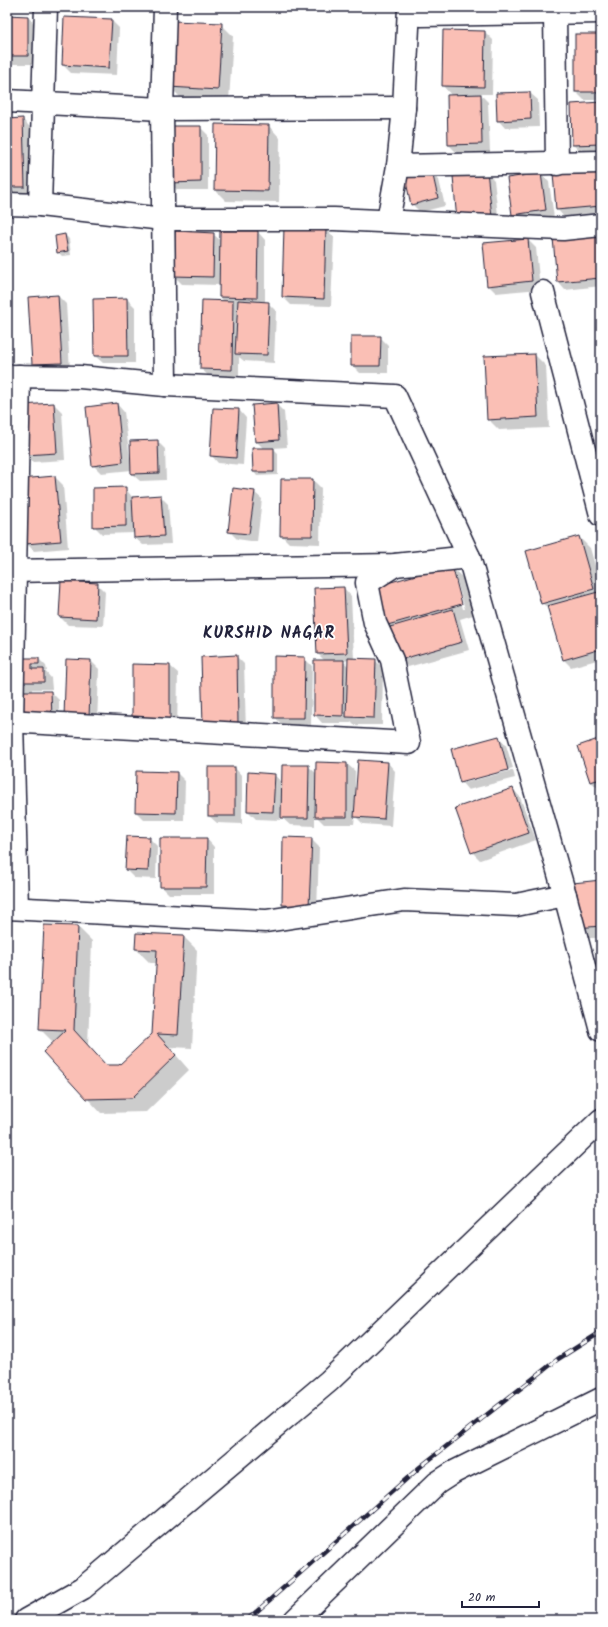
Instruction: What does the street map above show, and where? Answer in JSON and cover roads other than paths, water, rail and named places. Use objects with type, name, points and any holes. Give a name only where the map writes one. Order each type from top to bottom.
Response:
[{"type":"street","points":[[40,205],[46,7]]},
{"type":"street","points":[[165,7],[162,109],[165,385]]},
{"type":"street","points":[[388,221],[398,166],[404,108],[409,7]]},
{"type":"street","points":[[414,7],[421,15],[555,14],[595,11]]},
{"type":"street","points":[[555,14],[557,164]]},
{"type":"street","points":[[7,101],[162,109],[404,108]]},
{"type":"street","points":[[398,166],[601,162]]},
{"type":"street","points":[[7,204],[40,205],[163,219],[388,221],[563,229],[601,225]]},
{"type":"street","points":[[543,292],[601,515]]},
{"type":"street","points":[[565,895],[516,905],[404,900],[266,921],[12,908],[9,721],[13,376],[80,377],[165,385],[395,396],[469,557],[565,895],[601,1030]]},
{"type":"street","points":[[11,571],[395,565],[469,557]]},
{"type":"street","points":[[9,721],[409,743],[392,660],[375,623],[367,583],[395,565]]},
{"type":"street","points":[[26,1620],[84,1588],[329,1381],[601,1120]]},
{"type":"street","points":[[295,1620],[437,1483],[454,1472],[601,1399]]},
{"type":"railway","points":[[247,1620],[420,1467],[558,1359],[601,1332]]},
{"type":"district","name":"KURSHID NAGAR","points":[[269,632]]}]
